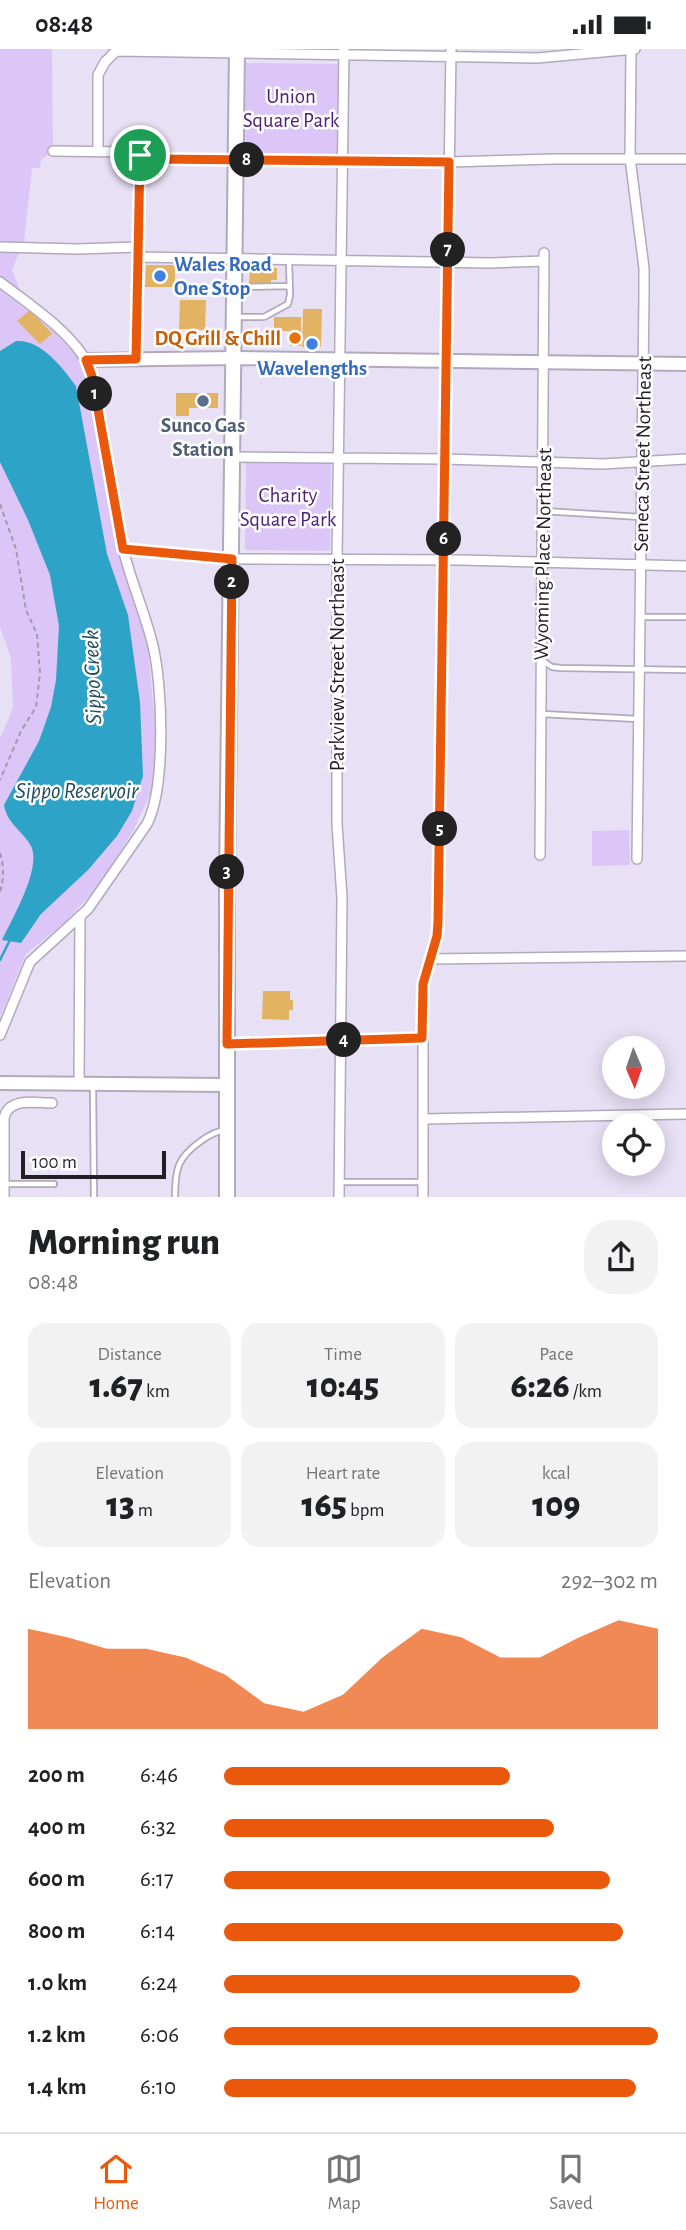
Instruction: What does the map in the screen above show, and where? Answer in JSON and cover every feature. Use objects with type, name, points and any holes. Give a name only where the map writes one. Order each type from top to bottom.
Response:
[{"type":"main road","points":[[227,1197],[237,51]]},
{"type":"street","points":[[98,152],[98,75],[105,62],[118,50],[451,53],[537,58],[633,49]]},
{"type":"street","name":"Seneca Street Northeast","points":[[633,49],[630,158],[644,268],[645,364],[637,859]]},
{"type":"street","name":"Parkview Street Northeast","points":[[340,1197],[342,898],[337,824],[337,559],[344,52]]},
{"type":"street","points":[[423,1197],[423,984],[437,936],[438,922],[451,53]]},
{"type":"street","points":[[53,151],[140,155],[156,159],[449,162],[686,159]]},
{"type":"street","points":[[136,359],[140,155]]},
{"type":"street","points":[[0,247],[138,252],[235,260],[447,262]]},
{"type":"street","name":"Wyoming Place Northeast","points":[[447,262],[544,257],[540,855]]},
{"type":"street","points":[[0,282],[44,314],[86,360],[92,376],[123,549],[152,644],[160,737],[158,791],[147,824],[98,897],[30,962],[0,1035]]},
{"type":"street","points":[[86,360],[234,358],[686,364]]},
{"type":"street","points":[[233,457],[603,464],[686,459]]},
{"type":"street","points":[[123,549],[232,559],[444,560],[686,566]]},
{"type":"street","points":[[80,916],[86,1084]]},
{"type":"street","points":[[430,959],[686,956]]},
{"type":"street","points":[[227,1044],[422,1038]]},
{"type":"street","points":[[0,1083],[226,1085]]},
{"type":"street","points":[[4,1197],[2,1155],[4,1118],[8,1107],[19,1103],[52,1103]]},
{"type":"street","points":[[423,1119],[686,1115]]},
{"type":"lane","points":[[234,317],[264,317],[288,304],[289,259]]},
{"type":"lane","points":[[235,287],[290,286]]},
{"type":"lane","points":[[543,511],[642,517]]},
{"type":"lane","points":[[641,617],[686,617]]},
{"type":"lane","points":[[542,660],[552,667],[561,668],[686,670]]},
{"type":"lane","points":[[541,714],[639,719]]},
{"type":"lane","points":[[86,1084],[94,1197]]},
{"type":"lane","points":[[175,1197],[176,1172],[182,1156],[208,1135],[227,1130]]},
{"type":"lane","points":[[340,1182],[423,1182]]},
{"type":"lane","points":[[4,1184],[54,1184]]},
{"type":"path","points":[[0,504],[16,549],[26,610],[37,634],[40,673],[36,707],[16,742],[0,780]]},
{"type":"path","points":[[0,853],[3,881],[0,892]]},
{"type":"green space","points":[[0,49],[52,49],[53,151],[41,160],[40,168],[32,168],[24,241],[12,270],[25,303],[76,355],[86,370],[122,566],[147,640],[156,733],[154,786],[133,831],[98,887],[65,922],[26,954],[0,1017],[0,738],[13,708],[11,658],[0,627]]},
{"type":"green space","name":"Union Square Park","points":[[246,63],[338,64],[337,154],[245,153]]},
{"type":"green space","name":"Charity Square Park","points":[[246,463],[331,464],[330,551],[245,550]]},
{"type":"green space","points":[[629,830],[630,865],[592,866],[592,831]]},
{"type":"water","name":"Sippo Reservoir","points":[[16,341],[42,349],[76,386],[107,554],[128,615],[140,702],[143,776],[132,811],[117,836],[88,870],[41,914],[21,943],[2,940],[29,880],[33,855],[31,846],[8,817],[4,805],[39,741],[51,707],[56,680],[59,626],[50,575],[28,520],[0,462],[0,351]]},
{"type":"building","name":"Wales Road One Stop","points":[[146,265],[175,265],[175,287],[145,287]]},
{"type":"building","points":[[250,268],[277,268],[277,280],[271,280],[271,285],[249,284]]},
{"type":"building","points":[[180,300],[206,300],[205,330],[179,329]]},
{"type":"building","points":[[303,309],[322,309],[321,347],[302,347]]},
{"type":"building","points":[[30,310],[52,334],[40,344],[17,321]]},
{"type":"building","name":"DQ Grill & Chill","points":[[274,317],[301,317],[301,346],[290,346],[290,331],[274,331]]},
{"type":"building","points":[[176,393],[218,393],[218,408],[189,408],[189,416],[176,416]]},
{"type":"building","points":[[263,991],[290,991],[293,1010],[289,1010],[289,1020],[262,1019]]},
{"type":"waterway","name":"Sippo Creek","points":[[0,960],[11,938]]},
{"type":"place","name":"Wales Road One Stop","points":[[160,276]]},
{"type":"place","name":"DQ Grill & Chill","points":[[295,338]]},
{"type":"place","name":"Wavelengths","points":[[312,344]]},
{"type":"place","name":"Sunco Gas Station","points":[[203,401]]},
{"type":"route","points":[[140,155],[156,159],[449,162],[438,922],[437,936],[423,984],[422,1038],[227,1044],[232,559],[123,549],[92,376],[86,360],[136,359],[140,155]]}]
